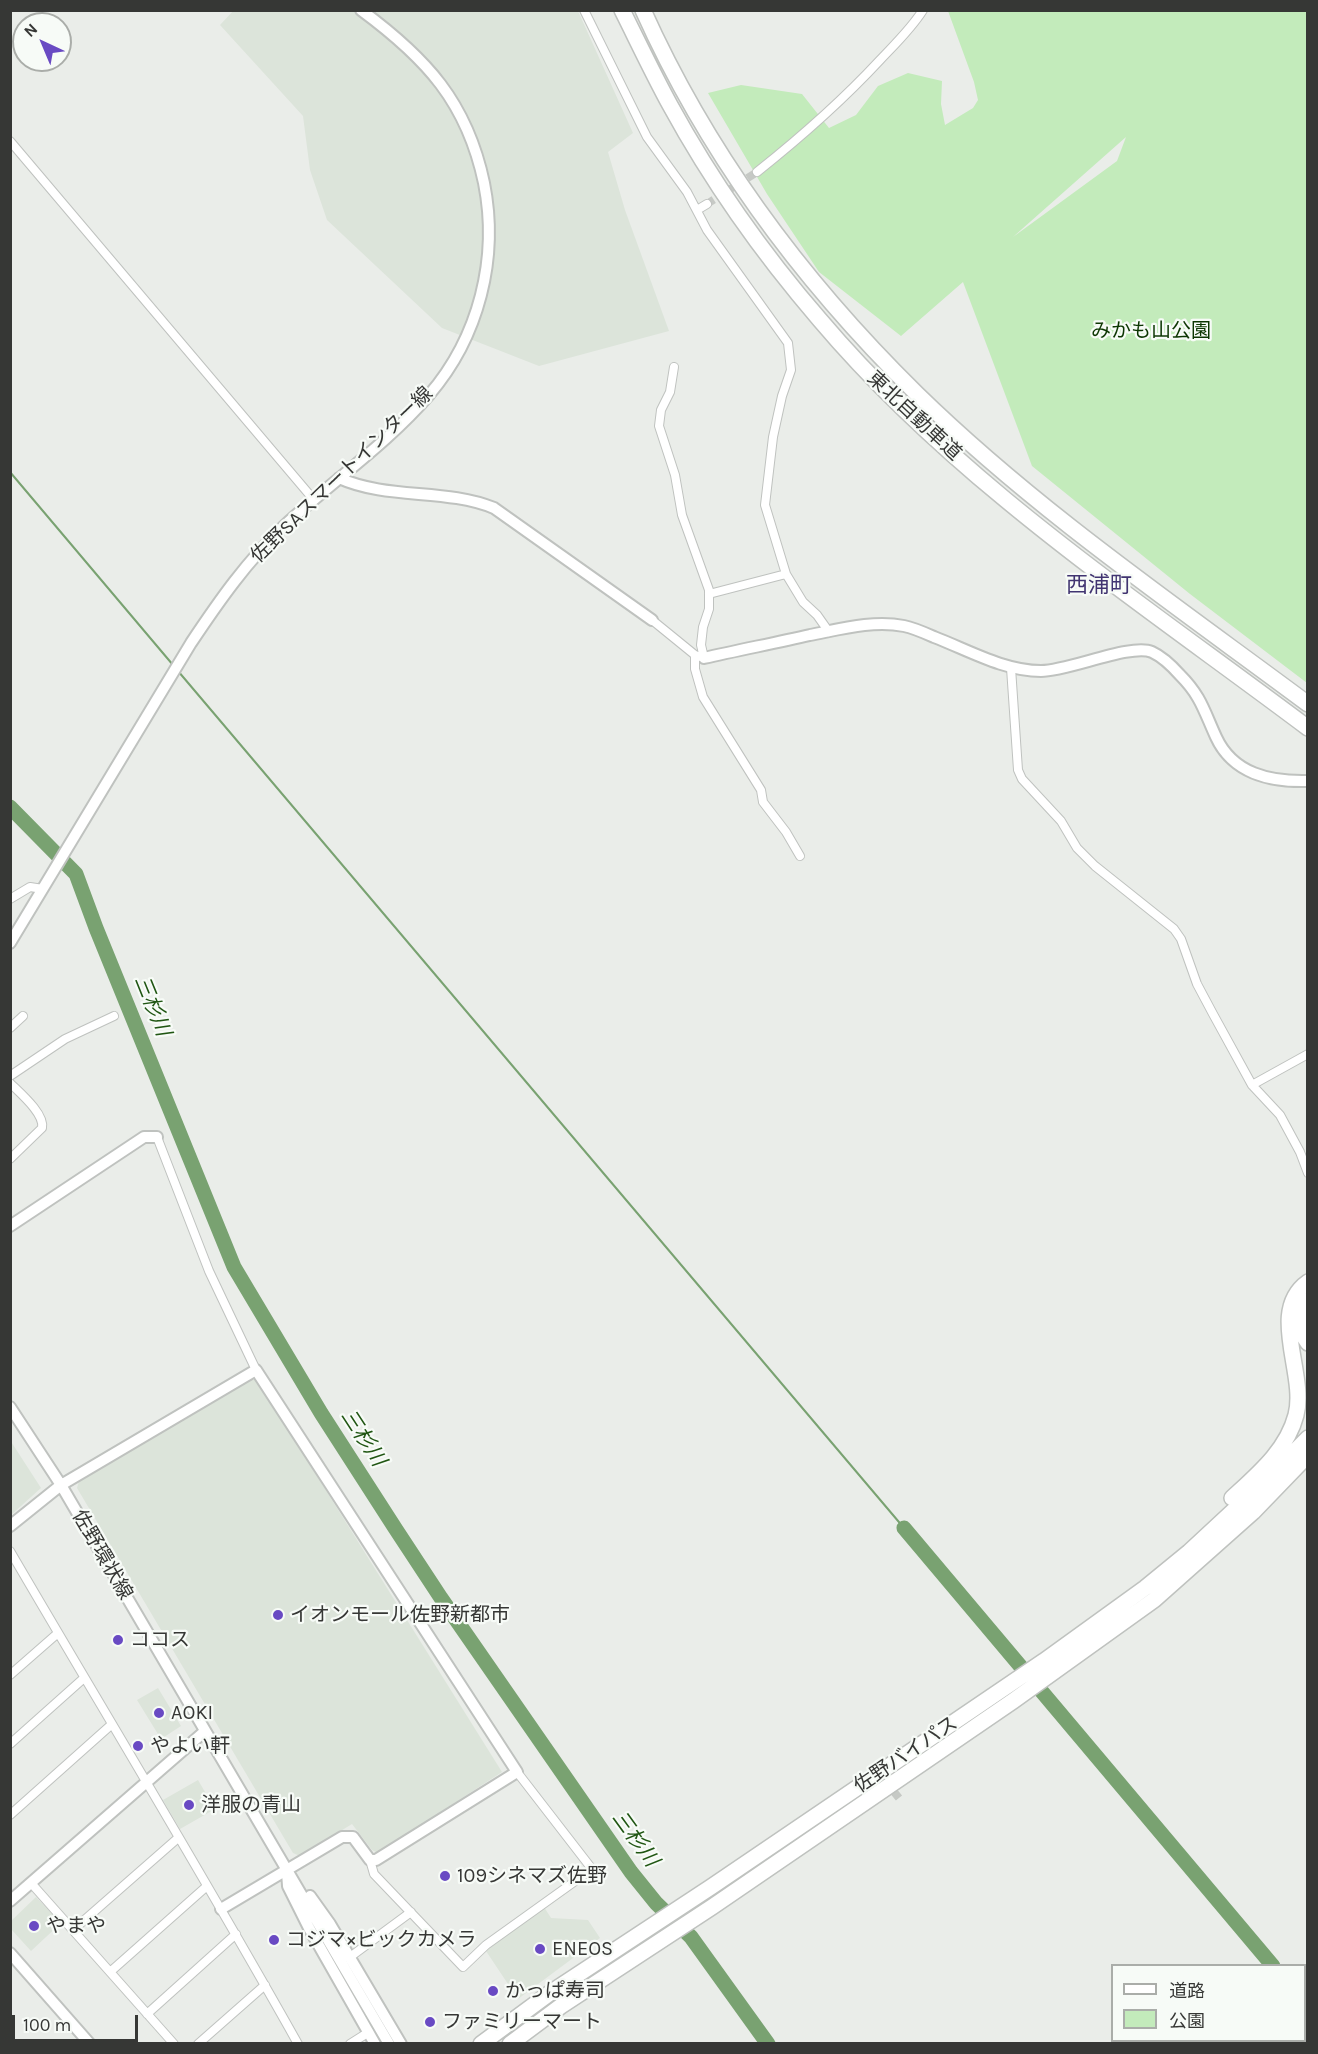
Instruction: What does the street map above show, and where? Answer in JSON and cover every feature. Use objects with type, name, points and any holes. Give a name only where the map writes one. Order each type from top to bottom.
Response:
[{"type":"highway","name":"東北自動車道","points":[[622,10],[670,105],[729,201],[789,283],[863,368],[944,446],[1041,526],[1308,728]]},
{"type":"highway","name":"東北自動車道","points":[[643,10],[711,137],[774,232],[836,309],[877,354],[957,431],[1028,492],[1112,559],[1308,704]]},
{"type":"highway","points":[[1145,1588],[1172,1554],[1273,1459],[1290,1432],[1299,1396],[1289,1335],[1290,1310],[1298,1292],[1308,1282]]},
{"type":"highway","points":[[1308,1296],[1301,1308],[1299,1318],[1303,1336],[1308,1342]]},
{"type":"highway","name":"佐野バイパス","points":[[1050,1666],[1189,1552],[1308,1438]]},
{"type":"highway","name":"佐野バイパス","points":[[510,2043],[712,1907],[1009,1694],[1154,1600],[1211,1551],[1308,1455]]},
{"type":"highway","points":[[1270,1495],[1308,1466]]},
{"type":"highway","name":"佐野バイパス","points":[[481,2043],[550,1993],[1009,1694]]},
{"type":"street","name":"佐野SAスマートインター線","points":[[43,889],[184,654],[223,595],[285,525],[412,413],[429,395],[455,360],[476,313],[488,259],[489,226],[484,182],[475,147],[448,93],[425,63],[396,36],[361,10]]},
{"type":"street","points":[[584,10],[647,137],[687,192],[707,230],[788,343],[791,370],[782,396],[773,437],[765,505],[786,574],[802,603],[817,615],[829,632]]},
{"type":"street","points":[[757,172],[806,134],[914,24],[923,10]]},
{"type":"street","points":[[10,141],[314,500]]},
{"type":"street","points":[[697,210],[707,204]]},
{"type":"street","points":[[674,367],[670,392],[662,410],[659,426],[675,475],[682,515],[709,594],[709,609],[703,627],[700,657],[695,669],[703,697],[761,790],[763,802],[786,832],[800,856]]},
{"type":"street","points":[[339,478],[378,490],[475,500],[494,508],[652,620],[700,657],[872,624],[906,626],[1011,668],[1042,671],[1067,668],[1143,650],[1151,652],[1167,662],[1190,685],[1201,701],[1226,754],[1250,771],[1271,780],[1308,781]]},
{"type":"street","points":[[709,594],[786,574]]},
{"type":"street","points":[[1011,668],[1018,770],[1022,779],[1061,821],[1077,848],[1095,866],[1174,929],[1181,939],[1197,984],[1252,1085],[1280,1115],[1300,1152],[1308,1173]]},
{"type":"street","points":[[10,899],[30,887],[43,889],[10,943]]},
{"type":"street","points":[[10,1028],[23,1016]]},
{"type":"street","points":[[10,1076],[66,1039],[114,1016]]},
{"type":"street","points":[[1252,1085],[1308,1054]]},
{"type":"street","points":[[10,1083],[43,1122],[42,1128],[10,1159]]},
{"type":"street","points":[[10,1226],[144,1137],[157,1137],[209,1271],[256,1370],[517,1772],[592,1869],[486,1945],[463,1967],[374,1874],[370,1860],[356,1841],[348,1836],[342,1837],[221,1909]]},
{"type":"street","points":[[10,1526],[61,1485],[256,1370]]},
{"type":"street","name":"佐野環状線","points":[[10,1407],[61,1485],[204,1732],[287,1869]]},
{"type":"street","points":[[10,1551],[298,2043]]},
{"type":"street","points":[[10,1675],[58,1633]]},
{"type":"street","points":[[10,1744],[84,1678]]},
{"type":"street","points":[[10,1815],[111,1725]]},
{"type":"street","points":[[10,1901],[204,1732]]},
{"type":"street","points":[[370,1860],[376,1860],[388,1853],[517,1772]]},
{"type":"street","points":[[73,1930],[178,1838]]},
{"type":"street","points":[[287,1869],[389,2043]]},
{"type":"street","points":[[287,1869],[298,1878],[350,1957],[401,2043]]},
{"type":"street","points":[[287,1869],[288,1886],[309,1928],[375,2043]]},
{"type":"street","points":[[32,1883],[174,2043]]},
{"type":"street","points":[[110,1972],[207,1886]]},
{"type":"street","points":[[350,1957],[411,1912]]},
{"type":"street","points":[[147,2014],[236,1934]]},
{"type":"street","points":[[10,1953],[90,2043]]},
{"type":"street","points":[[198,2043],[265,1985]]},
{"type":"street","points":[[350,2043],[369,2032]]},
{"type":"shaded area","points":[[234,10],[578,11],[633,133],[608,152],[625,210],[669,331],[539,366],[442,328],[327,220],[310,170],[303,116],[220,25]]},
{"type":"shaded area","name":"イオンモール佐野新都市","points":[[247,1380],[257,1380],[502,1772],[378,1853],[372,1850],[352,1824],[300,1856],[293,1853],[77,1488],[79,1481]]},
{"type":"shaded area","points":[[10,1440],[41,1488],[11,1515],[10,1515]]},
{"type":"shaded area","name":"AOKI","points":[[158,1688],[181,1726],[161,1739],[137,1700]]},
{"type":"shaded area","name":"洋服の青山","points":[[198,1780],[215,1809],[180,1829],[163,1800]]},
{"type":"shaded area","name":"やまや","points":[[36,1897],[61,1923],[31,1951],[11,1929],[11,1921]]},
{"type":"shaded area","points":[[544,1907],[551,1918],[588,1920],[600,1938],[518,1999],[486,1951]]},
{"type":"green space","name":"みかも山公園","points":[[948,11],[1307,11],[1307,683],[1190,594],[1032,466],[963,282],[901,336],[819,272],[767,194],[708,93],[741,85],[802,94],[829,128],[856,115],[878,86],[908,73],[942,81],[941,104],[945,125],[973,108],[978,100],[974,82]],"holes":[[[1126,137],[1117,161],[1013,237]]]},
{"type":"waterway","points":[[10,472],[173,665]]},
{"type":"waterway","points":[[178,671],[904,1528]]},
{"type":"waterway","name":"三杉川","points":[[10,807],[76,874],[234,1267],[321,1413],[441,1598],[631,1872],[656,1903],[691,1937],[768,2044]]},
{"type":"waterway","points":[[904,1528],[1271,1964]]},
{"type":"tunnel","points":[[707,204],[757,172]]},
{"type":"tunnel","points":[[871,1764],[899,1798]]},
{"type":"place","name":"イオンモール佐野新都市","points":[[278,1615]]},
{"type":"place","name":"ココス","points":[[118,1640]]},
{"type":"place","name":"AOKI","points":[[159,1713]]},
{"type":"place","name":"やよい軒","points":[[138,1746]]},
{"type":"place","name":"洋服の青山","points":[[189,1805]]},
{"type":"place","name":"109シネマズ佐野","points":[[445,1876]]},
{"type":"place","name":"やまや","points":[[34,1926]]},
{"type":"place","name":"コジマ×ビックカメラ","points":[[274,1940]]},
{"type":"place","name":"ENEOS","points":[[540,1949]]},
{"type":"place","name":"かっぱ寿司","points":[[493,1991]]},
{"type":"place","name":"ファミリーマート","points":[[430,2022]]},
{"type":"district","name":"西浦町","points":[[1099,586]]}]
